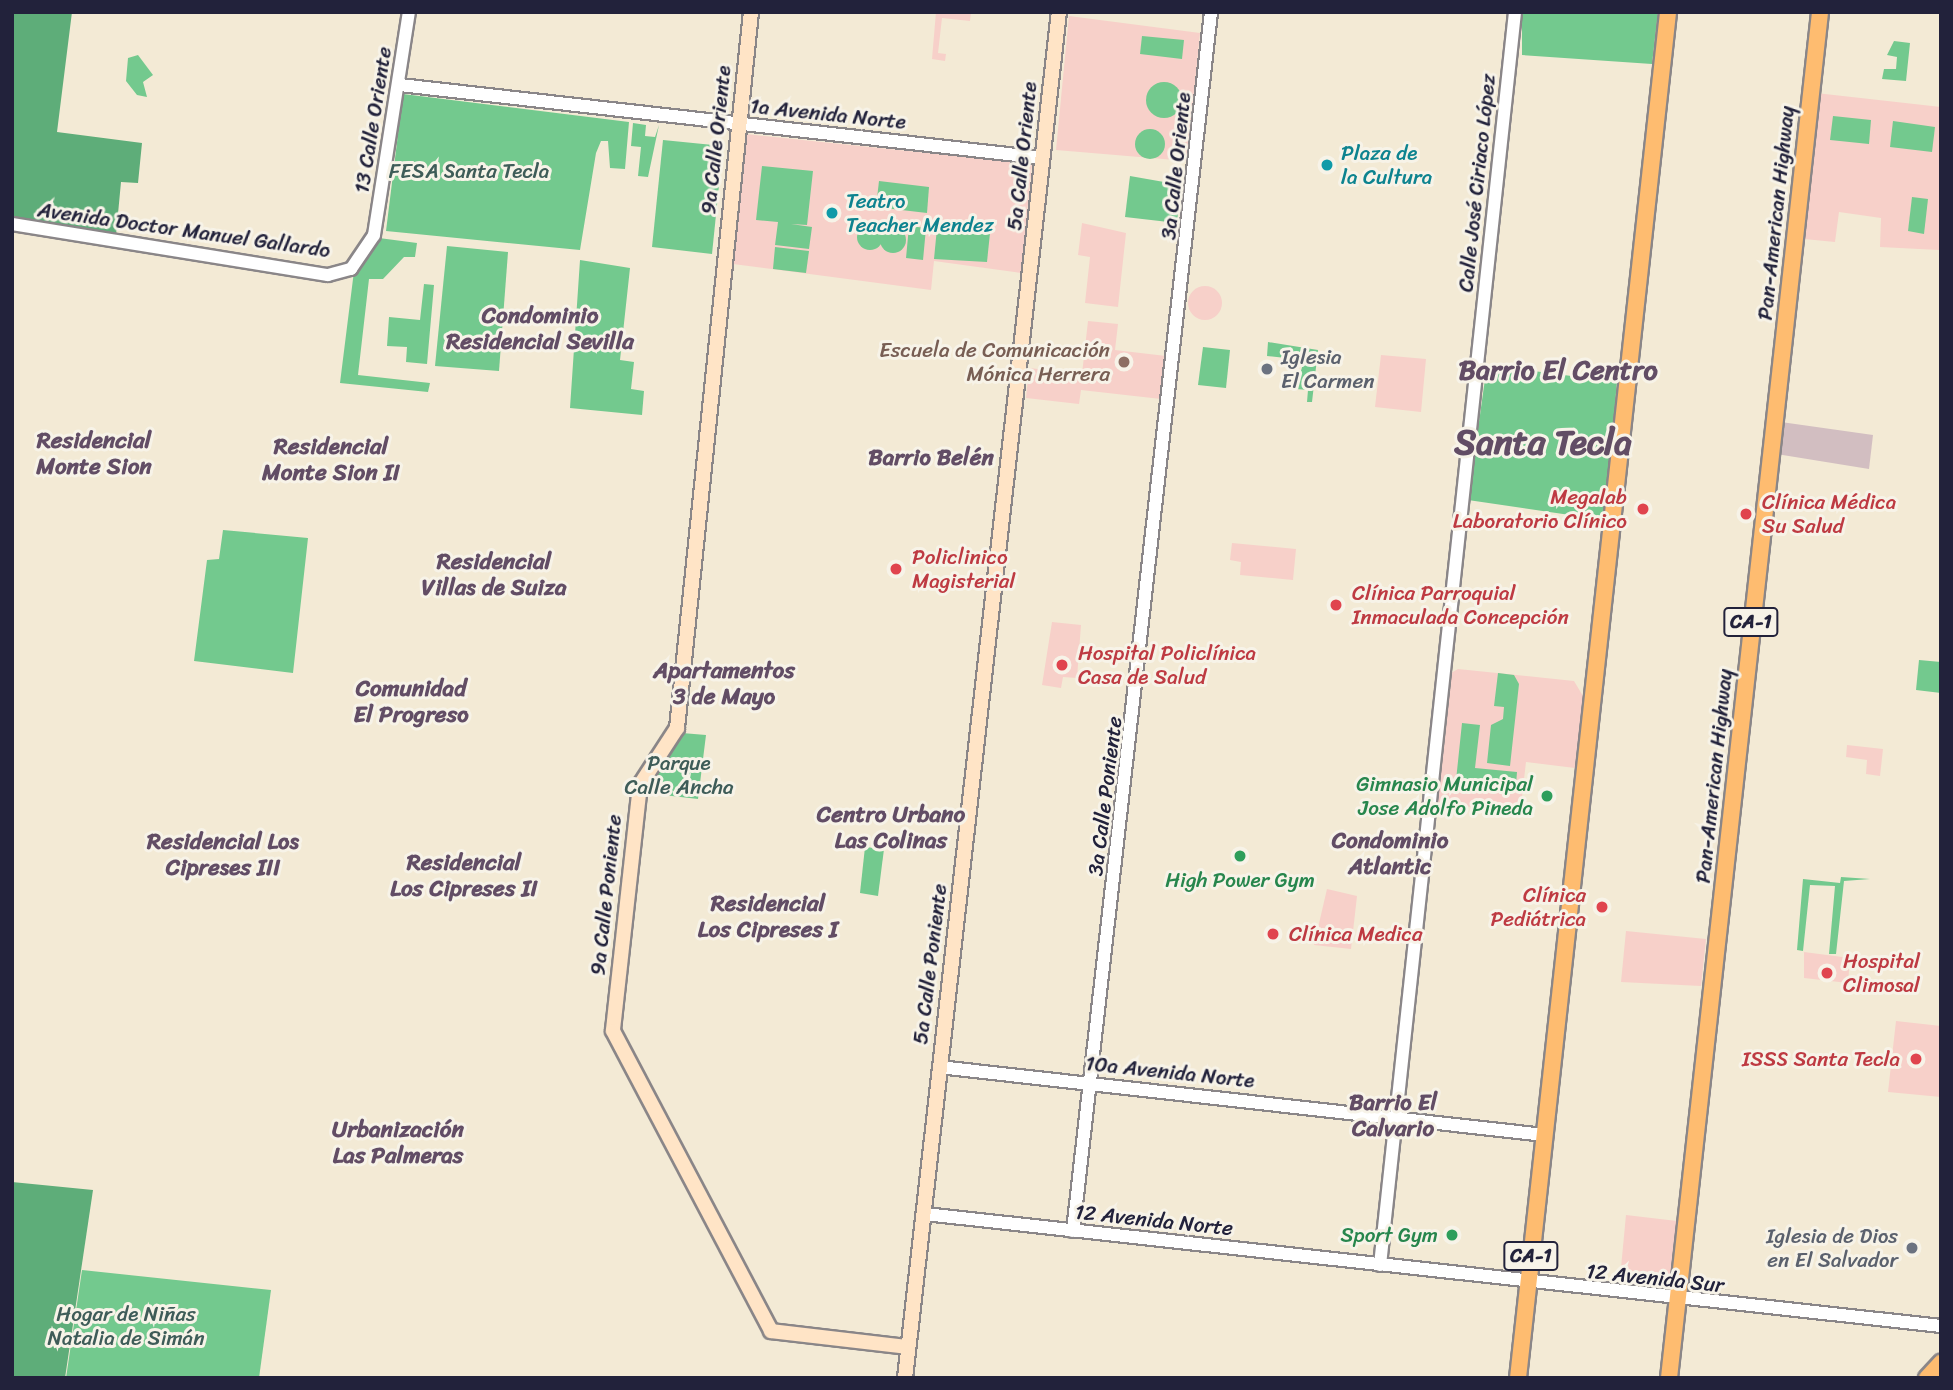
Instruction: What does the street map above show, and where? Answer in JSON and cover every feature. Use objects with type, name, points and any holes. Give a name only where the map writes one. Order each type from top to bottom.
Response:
[{"type":"main road","name":"9a Calle Oriente","points":[[723,271],[751,12]]},
{"type":"main road","name":"5a Calle Oriente","points":[[1027,305],[1059,12]]},
{"type":"main road","name":"CA-1","points":[[1518,1378],[1668,12]]},
{"type":"main road","name":"Pan-American Highway","points":[[1669,1378],[1820,12]]},
{"type":"main road","name":"9a Calle Poniente","points":[[723,271],[676,736],[640,785],[613,1031],[771,1331],[908,1347]]},
{"type":"main road","name":"5a Calle Poniente","points":[[905,1378],[1027,305]]},
{"type":"main road","points":[[1927,1378],[1941,1363]]},
{"type":"street","name":"13 Calle Oriente","points":[[374,235],[400,85],[409,12]]},
{"type":"street","name":"3a Calle Oriente","points":[[1178,323],[1212,12]]},
{"type":"street","name":"Calle José Ciriaco López","points":[[1380,1265],[1515,12]]},
{"type":"street","name":"1a Avenida Norte","points":[[400,85],[1043,158]]},
{"type":"street","name":"Avenida Doctor Manuel Gallardo","points":[[12,224],[328,275],[351,268],[374,235]]},
{"type":"street","name":"3a Calle Poniente","points":[[1073,1231],[1178,323]]},
{"type":"street","name":"10a Avenida Norte","points":[[939,1067],[1396,1115],[1545,1135]]},
{"type":"street","name":"12 Avenida Norte","points":[[925,1214],[1380,1265]]},
{"type":"street","name":"12 Avenida Sur","points":[[1380,1265],[1529,1285],[1941,1326]]},
{"type":"street","name":"12 Avenida Sur","points":[[1927,1326],[1941,1334]]},
{"type":"shaded area","points":[[936,12],[971,12],[970,21],[942,18],[938,53],[946,54],[945,61],[932,59]]},
{"type":"shaded area","points":[[1069,16],[1200,33],[1187,161],[1056,150]]},
{"type":"shaded area","points":[[1816,93],[1941,107],[1939,250],[1880,247],[1881,218],[1839,212],[1835,242],[1794,238]]},
{"type":"shaded area","points":[[746,134],[1032,164],[1021,273],[934,261],[931,290],[733,264]]},
{"type":"shaded area","name":"Escuela de Comunicación Mónica Herrera","points":[[1082,223],[1126,233],[1118,307],[1085,303],[1090,257],[1078,255]]},
{"type":"shaded area","points":[[1205,286],[1217,291],[1222,303],[1217,315],[1205,320],[1193,315],[1188,303],[1193,291]]},
{"type":"shaded area","name":"Escuela de Comunicación Mónica Herrera","points":[[1088,321],[1118,324],[1115,350],[1166,356],[1161,399],[1081,390],[1079,404],[1026,398],[1029,368],[1082,374]]},
{"type":"shaded area","points":[[1381,355],[1426,359],[1421,412],[1375,407]]},
{"type":"shaded area","points":[[1781,422],[1873,435],[1869,469],[1777,454]]},
{"type":"shaded area","points":[[1232,543],[1296,549],[1293,580],[1240,575],[1241,562],[1230,560]]},
{"type":"shaded area","name":"Hospital Policlínica Casa de Salud","points":[[1052,622],[1081,625],[1077,678],[1063,677],[1061,688],[1042,685]]},
{"type":"shaded area","points":[[1458,669],[1574,681],[1583,696],[1575,768],[1526,762],[1520,814],[1437,802],[1451,673]]},
{"type":"shaded area","points":[[1847,745],[1883,749],[1880,776],[1866,774],[1867,760],[1846,757]]},
{"type":"shaded area","points":[[1327,889],[1357,896],[1351,949],[1314,945]]},
{"type":"shaded area","points":[[1626,931],[1706,939],[1701,986],[1621,982]]},
{"type":"shaded area","name":"Hospital Climosal","points":[[1804,952],[1850,958],[1848,983],[1804,978]]},
{"type":"shaded area","name":"ISSS Santa Tecla","points":[[1896,1021],[1941,1026],[1941,1097],[1888,1092]]},
{"type":"shaded area","points":[[1626,1215],[1677,1221],[1670,1294],[1619,1289]]},
{"type":"green space","points":[[12,12],[72,12],[57,132],[142,143],[138,183],[121,182],[116,235],[12,218]]},
{"type":"green space","points":[[1522,12],[1658,12],[1652,64],[1522,55]]},
{"type":"green space","points":[[1142,36],[1184,40],[1182,59],[1140,54]]},
{"type":"green space","points":[[1894,41],[1910,43],[1906,81],[1882,79],[1884,69],[1896,69],[1897,57],[1887,55]]},
{"type":"green space","points":[[138,55],[153,75],[143,82],[147,97],[137,95],[126,81],[128,58]]},
{"type":"green space","points":[[1164,82],[1176,88],[1182,100],[1176,112],[1164,118],[1152,112],[1146,100],[1152,88]]},
{"type":"green space","name":"FESA Santa Tecla","points":[[403,94],[629,122],[625,169],[610,168],[608,141],[601,141],[596,153],[580,250],[386,231]]},
{"type":"green space","points":[[1833,116],[1871,120],[1869,144],[1830,140]]},
{"type":"green space","points":[[1893,121],[1935,127],[1932,152],[1890,147]]},
{"type":"green space","points":[[633,123],[646,125],[645,136],[655,137],[659,125],[648,177],[638,176],[641,147],[631,146]]},
{"type":"green space","points":[[1150,129],[1161,133],[1165,144],[1161,155],[1150,159],[1139,155],[1135,144],[1139,133]]},
{"type":"green space","points":[[663,140],[723,146],[712,254],[652,247]]},
{"type":"green space","points":[[762,166],[813,171],[807,225],[791,224],[812,227],[809,249],[775,245],[778,222],[756,220]]},
{"type":"green space","points":[[1130,176],[1181,185],[1177,223],[1125,217]]},
{"type":"green space","points":[[879,181],[929,187],[927,213],[876,207]]},
{"type":"green space","points":[[1912,197],[1928,199],[1924,234],[1908,231]]},
{"type":"green space","points":[[870,224],[879,228],[883,237],[879,246],[870,250],[861,246],[857,237],[861,228]]},
{"type":"green space","points":[[909,226],[926,228],[923,260],[906,258]]},
{"type":"green space","points":[[893,227],[902,231],[906,240],[902,249],[893,253],[884,249],[880,240],[884,231]]},
{"type":"green space","points":[[937,228],[990,233],[987,262],[934,259]]},
{"type":"green space","points":[[379,238],[417,243],[415,257],[404,257],[383,279],[369,279],[358,375],[430,383],[428,392],[340,383],[354,271]]},
{"type":"green space","points":[[447,246],[508,252],[499,371],[435,366]]},
{"type":"green space","points":[[775,247],[809,251],[806,273],[773,269]]},
{"type":"green space","points":[[580,260],[630,268],[620,360],[634,362],[631,389],[644,391],[642,415],[570,408]]},
{"type":"green space","points":[[424,284],[434,285],[427,364],[406,362],[407,347],[387,346],[389,317],[420,320]]},
{"type":"green space","points":[[1268,342],[1318,350],[1312,402],[1307,402],[1308,390],[1296,389],[1304,360],[1267,356]]},
{"type":"green space","points":[[1203,347],[1230,350],[1226,388],[1198,385]]},
{"type":"green space","points":[[1487,365],[1617,382],[1605,510],[1597,519],[1468,500]]},
{"type":"green space","points":[[223,530],[308,538],[293,673],[194,661],[207,560],[219,559]]},
{"type":"green space","points":[[1919,660],[1941,662],[1941,693],[1916,690]]},
{"type":"green space","points":[[1498,673],[1514,675],[1519,684],[1510,766],[1487,763],[1491,725],[1503,719],[1504,707],[1494,706]]},
{"type":"green space","points":[[1462,723],[1480,725],[1475,768],[1517,772],[1516,785],[1474,781],[1472,792],[1455,790]]},
{"type":"green space","name":"Parque Calle Ancha","points":[[682,733],[706,735],[698,799],[646,793]]},
{"type":"green space","points":[[865,847],[884,849],[878,896],[860,893]]},
{"type":"green space","points":[[1841,877],[1870,879],[1844,881],[1836,954],[1829,954],[1835,886],[1810,885],[1803,951],[1797,950],[1803,879],[1840,883]]},
{"type":"green space","points":[[12,1182],[93,1190],[65,1378],[12,1378]]},
{"type":"green space","name":"Hogar de Niñas Natalia de Simán","points":[[82,1270],[271,1290],[259,1378],[66,1378]]},
{"type":"place","name":"Plaza de la Cultura","points":[[1327,165]]},
{"type":"place","name":"Teatro Teacher Mendez","points":[[832,213]]},
{"type":"place","name":"Escuela de Comunicación Mónica Herrera","points":[[1124,362]]},
{"type":"place","name":"Iglesia El Carmen","points":[[1267,369]]},
{"type":"place","name":"Megalab Laboratorio Clínico","points":[[1643,509]]},
{"type":"place","name":"Clínica Médica Su Salud","points":[[1746,514]]},
{"type":"place","name":"Policlinico Magisterial","points":[[896,569]]},
{"type":"place","name":"Clínica Parroquial Inmaculada Concepción","points":[[1336,605]]},
{"type":"place","name":"Hospital Policlínica Casa de Salud","points":[[1062,665]]},
{"type":"place","name":"Gimnasio Municipal Jose Adolfo Pineda","points":[[1547,796]]},
{"type":"place","name":"High Power Gym","points":[[1240,856]]},
{"type":"place","name":"Clínica Pediátrica","points":[[1602,907]]},
{"type":"place","name":"Clínica Medica","points":[[1273,934]]},
{"type":"place","name":"Hospital Climosal","points":[[1827,973]]},
{"type":"place","name":"ISSS Santa Tecla","points":[[1916,1059]]},
{"type":"place","name":"Sport Gym","points":[[1452,1235]]},
{"type":"place","name":"Iglesia de Dios en El Salvador","points":[[1912,1248]]},
{"type":"district","name":"Condominio Residencial Sevilla","points":[[540,329]]},
{"type":"district","name":"Barrio El Centro","points":[[1558,370]]},
{"type":"district","name":"Santa Tecla","points":[[1543,442]]},
{"type":"district","name":"Residencial Monte Sion","points":[[94,454]]},
{"type":"district","name":"Barrio Belén","points":[[931,458]]},
{"type":"district","name":"Residencial Monte Sion II","points":[[331,460]]},
{"type":"district","name":"Residencial Villas de Suiza","points":[[494,575]]},
{"type":"district","name":"Apartamentos 3 de Mayo","points":[[724,684]]},
{"type":"district","name":"Comunidad El Progreso","points":[[411,702]]},
{"type":"district","name":"Centro Urbano Las Colinas","points":[[891,828]]},
{"type":"district","name":"Condominio Atlantic","points":[[1390,854]]},
{"type":"district","name":"Residencial Los Cipreses III","points":[[223,855]]},
{"type":"district","name":"Residencial Los Cipreses II","points":[[464,876]]},
{"type":"district","name":"Residencial Los Cipreses I","points":[[768,917]]},
{"type":"district","name":"Barrio El Calvario","points":[[1393,1116]]},
{"type":"district","name":"Urbanización Las Palmeras","points":[[398,1143]]}]
